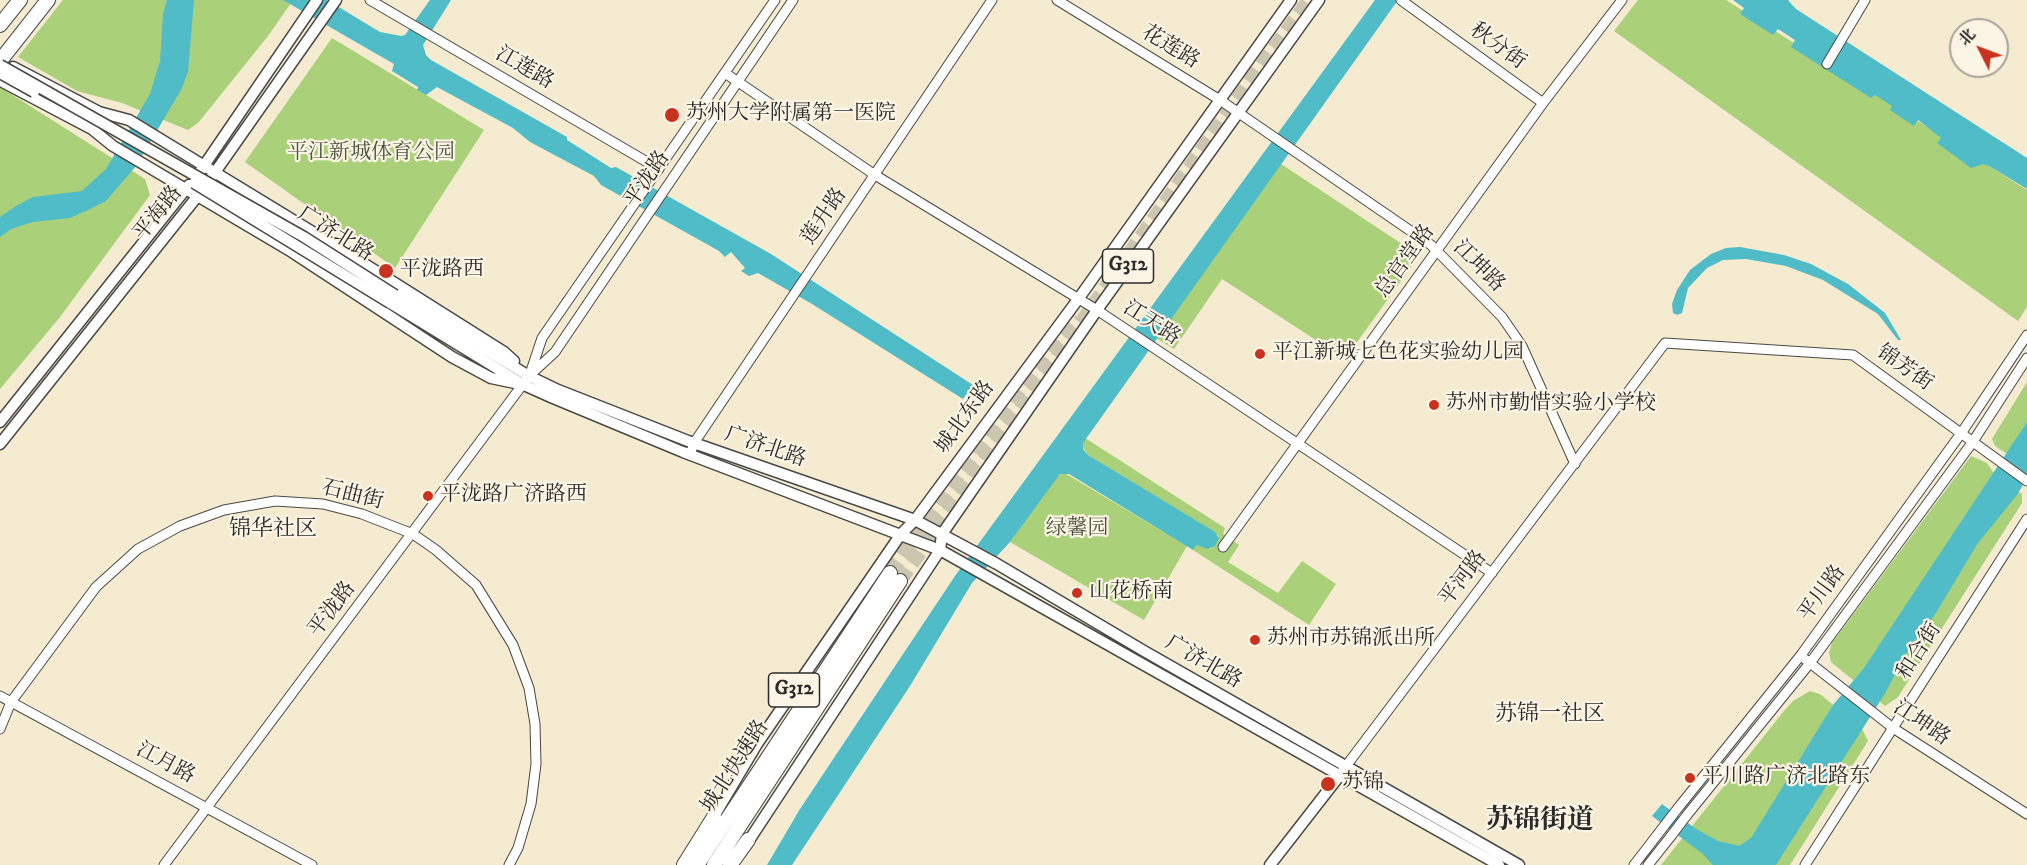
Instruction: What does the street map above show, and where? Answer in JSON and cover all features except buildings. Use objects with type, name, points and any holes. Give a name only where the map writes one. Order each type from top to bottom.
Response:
[{"type":"highway","points":[[0,25],[20,0]]},
{"type":"highway","points":[[0,63],[48,0]]},
{"type":"highway","name":"城北快速路","points":[[697,865],[895,577],[714,865]]},
{"type":"highway","points":[[683,865],[714,817]]},
{"type":"highway","points":[[731,865],[748,840]]},
{"type":"main road","name":"平海路","points":[[0,422],[203,167],[251,93],[317,0]]},
{"type":"main road","name":"平海路","points":[[0,444],[198,197],[336,0]]},
{"type":"main road","name":"城北东路","points":[[714,817],[757,744],[901,534],[915,520],[1079,298],[1291,0]]},
{"type":"main road","name":"G312","points":[[748,840],[940,550],[942,534],[1096,310],[1319,0]]},
{"type":"main road","name":"广济北路","points":[[0,63],[304,237],[392,299]]},
{"type":"main road","points":[[13,67],[99,112],[129,120],[504,352],[527,380]]},
{"type":"main road","name":"广济北路","points":[[0,73],[158,161],[527,380],[690,455],[940,550],[1519,865]]},
{"type":"main road","points":[[1,81],[92,129],[113,146],[292,252],[452,357],[491,378],[527,380]]},
{"type":"main road","name":"广济北路","points":[[527,380],[694,444],[915,520],[997,564],[1499,865]]},
{"type":"main road","name":"平河路","points":[[1270,865],[1343,770]]},
{"type":"street","name":"江莲路","points":[[370,0],[659,169]]},
{"type":"street","name":"平泷路","points":[[527,380],[542,338],[775,0]]},
{"type":"street","name":"平泷路","points":[[164,865],[527,380],[555,352],[793,0]]},
{"type":"street","name":"莲升路","points":[[690,455],[694,444],[992,0]]},
{"type":"street","name":"花莲路","points":[[1057,0],[1263,129]]},
{"type":"street","name":"总官堂路","points":[[1223,547],[1543,103],[1623,0]]},
{"type":"street","points":[[1827,64],[1865,0]]},
{"type":"street","name":"秋分街","points":[[1402,1],[1543,103]]},
{"type":"street","name":"江天路","points":[[725,73],[875,174],[1079,298],[1492,573]]},
{"type":"street","name":"江坤路","points":[[1263,129],[1437,251],[1503,317],[1521,346],[1575,464]]},
{"type":"street","name":"平川路","points":[[1634,865],[1801,655],[1962,432],[2027,335]]},
{"type":"street","name":"平河路","points":[[1343,770],[1665,343]]},
{"type":"street","name":"锦芳街","points":[[1665,343],[1853,355],[2027,481]]},
{"type":"street","name":"平川路","points":[[1648,865],[1810,663],[1972,443],[2027,358]]},
{"type":"street","name":"石曲街","points":[[0,729],[11,702],[96,587],[138,549],[180,526],[224,510],[275,501],[323,504],[362,514],[413,534],[476,585],[513,645],[529,688],[535,724],[536,764],[531,804],[518,848],[509,865]]},
{"type":"street","name":"和合街","points":[[1805,865],[2027,519]]},
{"type":"street","name":"江坤路","points":[[1801,655],[1893,728],[2027,814]]},
{"type":"street","name":"江月路","points":[[0,696],[312,865]]},
{"type":"green space","points":[[63,0],[293,0],[268,36],[198,123],[188,130],[122,103],[77,91],[18,57]]},
{"type":"green space","points":[[1638,0],[1726,0],[2027,190],[2027,307],[2018,321],[1614,31]]},
{"type":"green space","name":"平江新城体育公园","points":[[332,38],[484,130],[395,268],[245,162]]},
{"type":"green space","points":[[0,87],[145,179],[150,195],[60,317],[0,389]]},
{"type":"green space","points":[[1281,164],[1408,248],[1414,255],[1411,267],[1345,359],[1222,279],[1174,349],[1156,338]]},
{"type":"green space","points":[[2027,382],[2027,467],[1995,446],[1992,439]]},
{"type":"green space","points":[[1085,438],[1225,528],[1223,534],[1239,545],[1228,562],[1278,593],[1302,561],[1336,584],[1309,625],[1193,550],[1197,545],[1211,549],[1219,536],[1088,455],[1082,446]]},
{"type":"green space","points":[[1971,456],[1987,463],[1993,472],[2022,494],[2022,503],[1898,697],[1885,706],[1831,662],[1829,653],[1832,643]]},
{"type":"green space","name":"绿馨园","points":[[1063,472],[1187,546],[1144,620],[1010,542],[1055,479]]},
{"type":"green space","points":[[1810,691],[1820,694],[1862,729],[1868,741],[1790,865],[1661,865],[1784,711],[1793,701]]},
{"type":"water","points":[[167,0],[194,0],[188,72],[181,90],[136,166],[106,201],[70,218],[33,222],[11,229],[0,237],[0,217],[16,206],[33,197],[82,191],[106,169],[150,94],[160,61],[163,14]]},
{"type":"water","points":[[283,0],[327,0],[380,32],[401,36],[405,35],[430,0],[451,0],[423,45],[426,55],[431,60],[567,137],[567,140],[611,168],[616,167],[771,254],[973,385],[963,399],[812,304],[758,273],[749,276],[741,271],[745,268],[731,252],[725,257],[719,251],[601,185],[594,176],[530,142],[513,128],[437,87],[426,95],[417,90],[418,87],[392,71],[394,64]]},
{"type":"water","points":[[1375,0],[1398,0],[1083,443],[1083,449],[1088,455],[1215,532],[1219,538],[1215,546],[1208,549],[1197,545],[1193,550],[1069,474],[1060,474],[1010,542],[972,583],[910,686],[792,865],[767,865],[800,809],[955,576]]},
{"type":"water","points":[[1733,0],[1788,0],[1796,9],[2027,158],[2027,189],[1989,166],[1983,164],[1971,168],[1937,143],[1941,138],[1918,120],[1914,126],[1890,110],[1892,106],[1875,95],[1871,98],[1791,47],[1795,40],[1778,29],[1773,35],[1740,14],[1744,8]]},
{"type":"water","points":[[1740,247],[1784,255],[1811,264],[1848,284],[1885,313],[1901,340],[1898,340],[1878,314],[1823,280],[1786,266],[1746,259],[1723,260],[1707,268],[1688,288],[1682,313],[1677,315],[1673,313],[1672,304],[1677,290],[1690,270],[1711,254],[1726,248]]},
{"type":"water","points":[[2027,422],[2027,478],[2017,495],[1978,543],[1936,613],[1911,645],[1884,695],[1776,865],[1713,865],[1703,854],[1652,816],[1662,804],[1696,829],[1718,841],[1739,846],[1751,838],[1833,705],[1864,668]]},
{"type":"tunnel","points":[[900,581],[1254,75],[1309,0]]},
{"type":"tunnel","points":[[890,573],[1073,314]]},
{"type":"place","name":"苏州大学附属第一医院","points":[[672,115]]},
{"type":"place","name":"平泷路西","points":[[386,271]]},
{"type":"place","name":"平江新城七色花实验幼儿园","points":[[1260,354]]},
{"type":"place","name":"苏州市勤惜实验小学校","points":[[1434,405]]},
{"type":"place","name":"平泷路广济路西","points":[[428,496]]},
{"type":"place","name":"山花桥南","points":[[1077,593]]},
{"type":"place","name":"苏州市苏锦派出所","points":[[1255,640]]},
{"type":"place","name":"平川路广济北路东","points":[[1690,778]]},
{"type":"place","name":"苏锦","points":[[1328,784]]},
{"type":"district","name":"锦华社区","points":[[273,530]]},
{"type":"district","name":"苏锦一社区","points":[[1550,715]]},
{"type":"district","name":"苏锦街道","points":[[1540,822]]}]
